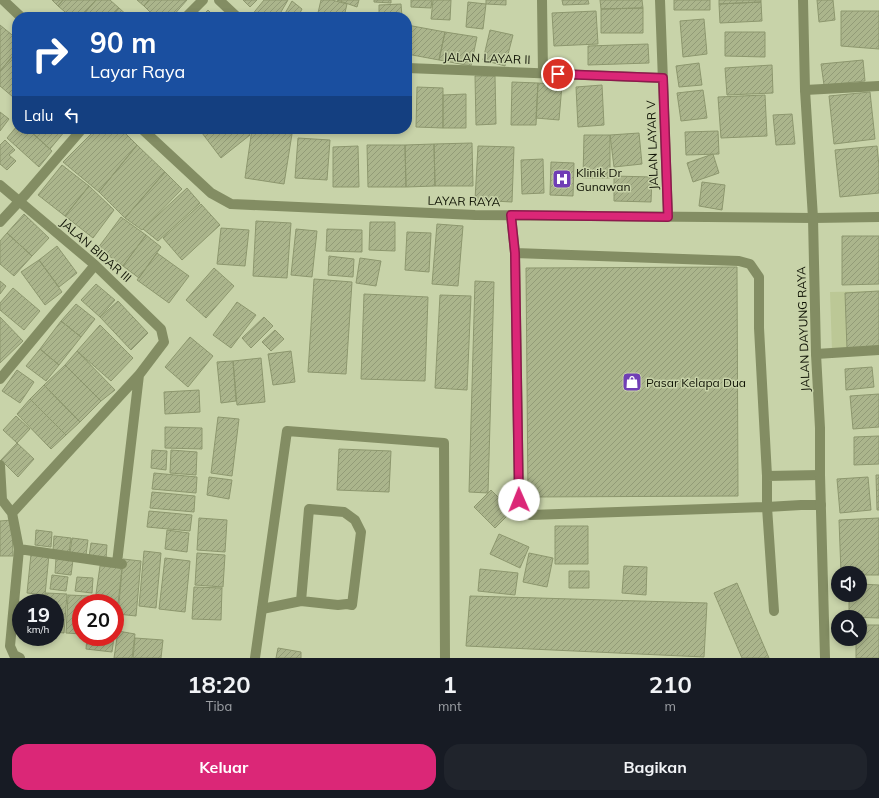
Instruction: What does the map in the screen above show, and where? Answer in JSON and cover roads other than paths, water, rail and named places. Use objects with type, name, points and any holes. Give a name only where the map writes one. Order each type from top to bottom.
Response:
[{"type":"street","points":[[2,0],[15,12]]},
{"type":"street","points":[[191,12],[203,0]]},
{"type":"street","points":[[219,0],[232,12]]},
{"type":"street","points":[[542,0],[543,73]]},
{"type":"street","name":"JALAN LAYAR V","points":[[660,0],[668,217]]},
{"type":"street","name":"JALAN DAYUNG RAYA","points":[[803,0],[813,218],[816,354],[820,428],[825,658]]},
{"type":"street","name":"JALAN LAYAR II","points":[[412,68],[663,78]]},
{"type":"street","points":[[806,90],[879,86]]},
{"type":"street","points":[[0,222],[78,134]]},
{"type":"street","name":"LAYAR RAYA","points":[[147,134],[211,192],[231,204],[475,215],[813,218],[879,217]]},
{"type":"street","name":"JALAN BIDAR III","points":[[0,185],[95,265],[162,329],[164,342],[139,375]]},
{"type":"street","points":[[511,215],[515,253],[519,500],[524,510],[530,515],[821,505]]},
{"type":"street","points":[[515,253],[739,261],[750,264],[759,277],[759,328],[767,476],[767,507],[774,611]]},
{"type":"street","points":[[0,379],[95,265]]},
{"type":"street","points":[[816,354],[879,350]]},
{"type":"street","points":[[12,513],[139,375]]},
{"type":"street","points":[[19,549],[120,564],[139,375]]},
{"type":"street","points":[[255,658],[287,431],[444,443],[445,658]]},
{"type":"street","points":[[0,465],[2,500],[12,513],[19,549],[10,646],[14,655],[20,658]]},
{"type":"street","points":[[767,476],[820,475]]},
{"type":"street","points":[[262,608],[301,601],[352,605],[361,532],[355,520],[344,512],[309,509],[301,601]]},
{"type":"place","name":"Klinik Dr Gunawan","points":[[562,179]]},
{"type":"place","name":"Pasar Kelapa Dua","points":[[632,382]]}]
